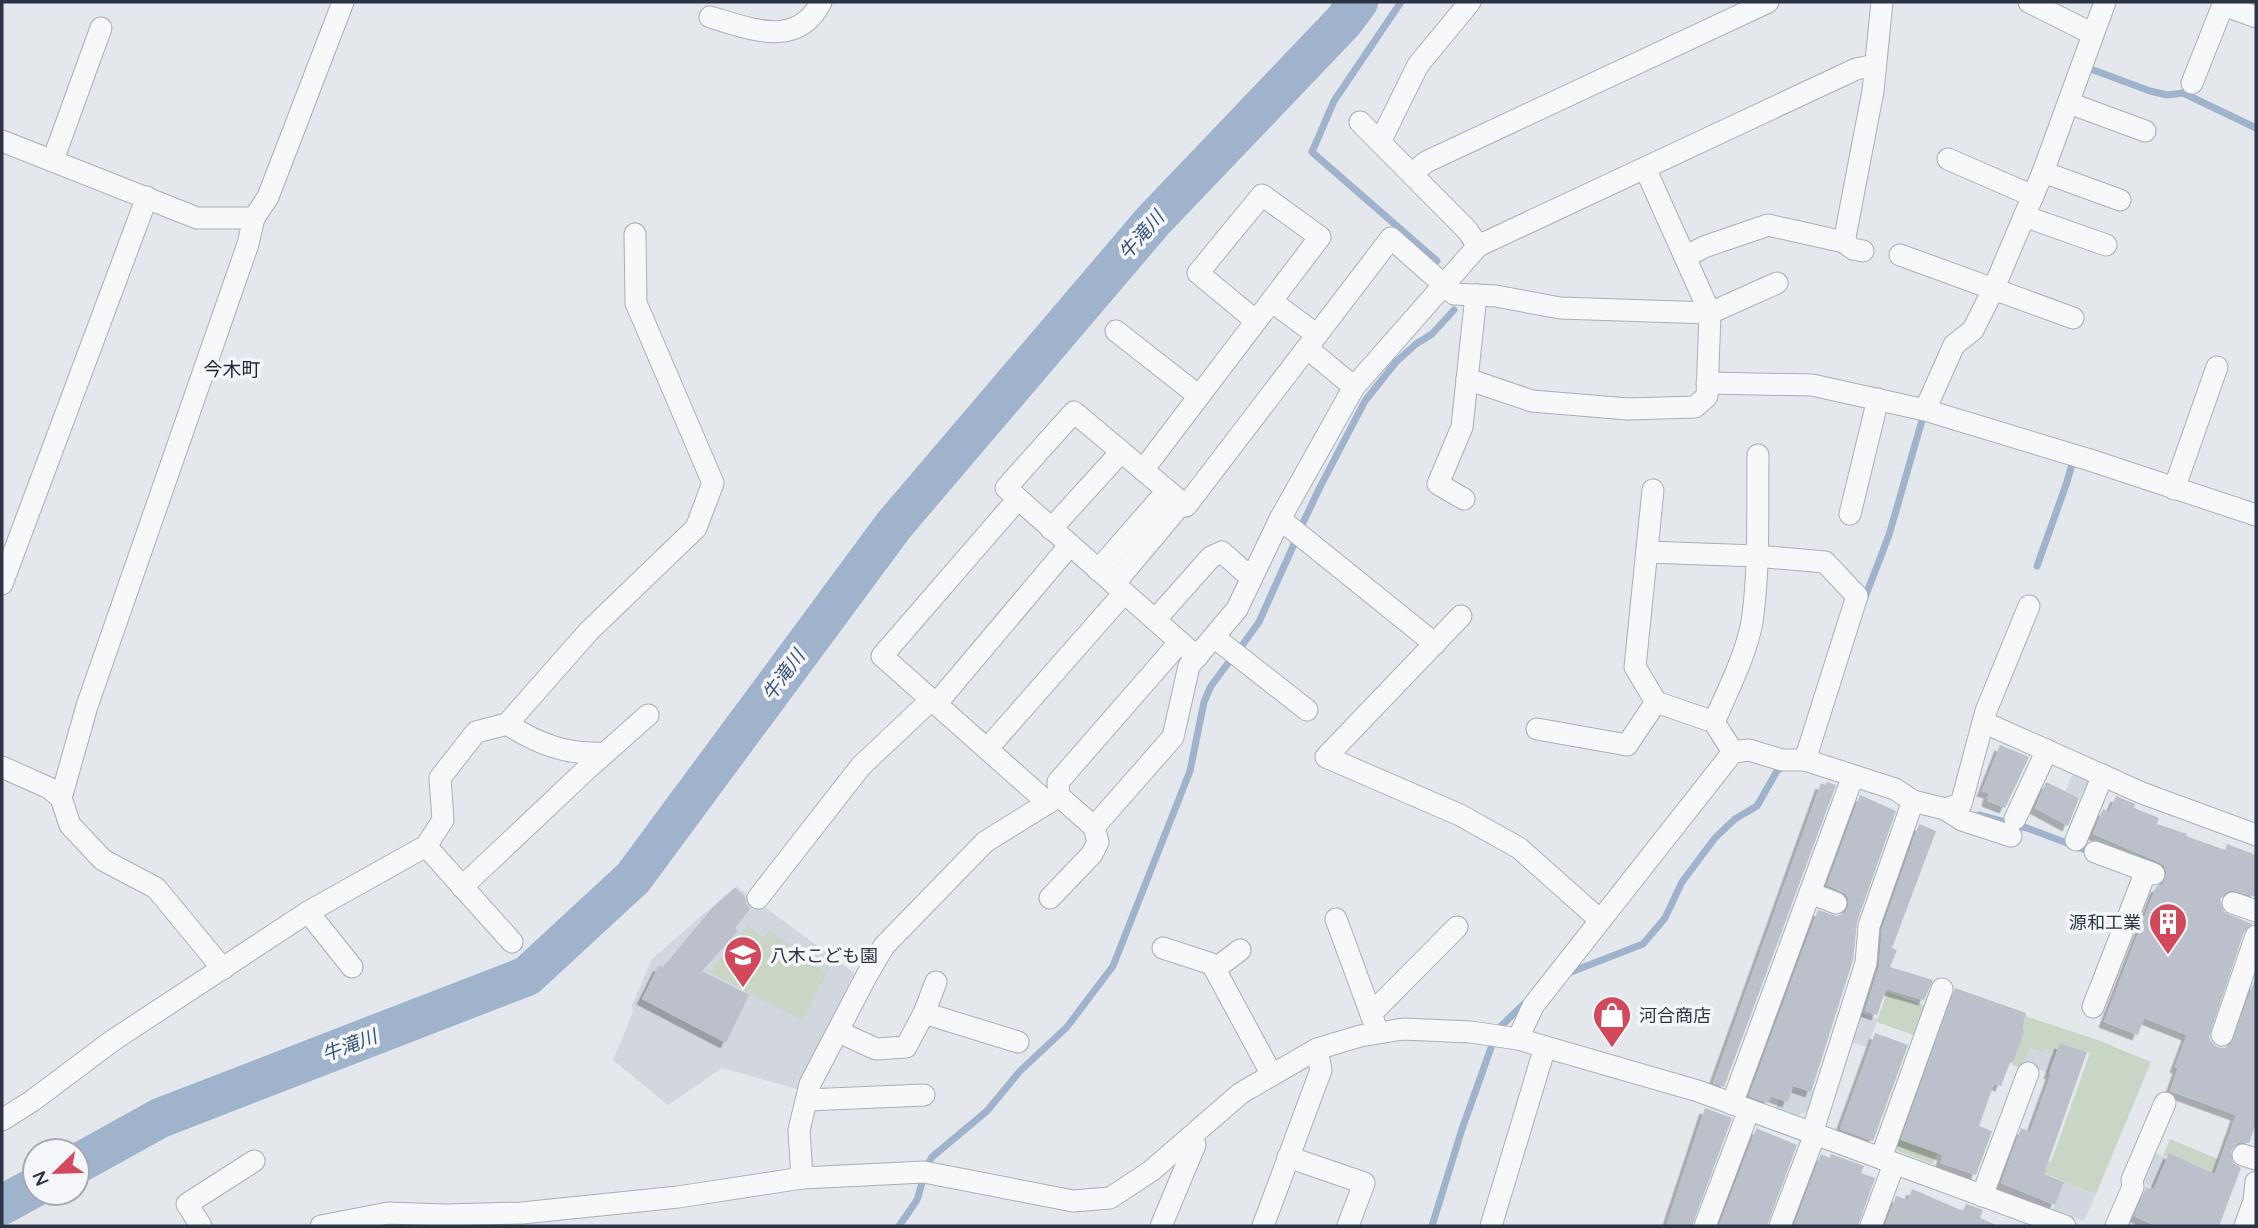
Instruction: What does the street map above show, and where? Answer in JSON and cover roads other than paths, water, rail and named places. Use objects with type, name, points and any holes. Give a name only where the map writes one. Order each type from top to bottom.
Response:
[{"type":"street","points":[[61,798],[87,706],[248,244],[254,218],[268,197],[343,2]]},
{"type":"street","points":[[710,17],[766,33],[788,32],[815,14],[821,2]]},
{"type":"street","points":[[1381,140],[1418,65],[1470,2]]},
{"type":"street","points":[[1413,173],[1426,162],[1768,2]]},
{"type":"street","points":[[1844,242],[1873,91],[1882,2]]},
{"type":"street","points":[[2029,2],[2094,34]]},
{"type":"street","points":[[1925,410],[1954,345],[1973,331],[1993,290],[2043,172],[2105,2]]},
{"type":"street","points":[[2192,83],[2222,5],[2256,17]]},
{"type":"street","points":[[2191,26],[2211,34]]},
{"type":"street","points":[[53,160],[101,28]]},
{"type":"street","points":[[1094,827],[1173,737],[1189,666],[1237,609],[1280,519],[1354,387],[1478,246],[1856,69],[1875,65]]},
{"type":"street","points":[[2069,103],[2145,131]]},
{"type":"street","points":[[1360,122],[1413,173],[1468,231],[1478,246]]},
{"type":"street","points":[[2,141],[197,218],[254,218]]},
{"type":"street","points":[[1948,159],[2033,196]]},
{"type":"street","points":[[1467,379],[1532,401],[1628,409],[1695,407],[1707,396],[1710,313],[1645,168]]},
{"type":"street","points":[[2043,172],[2120,200]]},
{"type":"street","points":[[1143,470],[1320,237],[1262,195],[1198,273],[1256,321]]},
{"type":"street","points":[[2,584],[147,197]]},
{"type":"street","points":[[2024,216],[2106,245]]},
{"type":"street","points":[[1685,257],[1704,247],[1768,225],[1844,242],[1863,251]]},
{"type":"street","points":[[2,1120],[112,1041],[308,912],[426,846],[443,820],[440,778],[476,732],[507,724],[589,631],[696,528],[713,483],[636,303],[635,233]]},
{"type":"street","points":[[1197,657],[1006,488],[1074,412],[1186,506],[1391,238],[1454,294],[1496,296],[1560,309],[1710,313],[1777,284]]},
{"type":"street","points":[[1900,255],[2073,318]]},
{"type":"street","points":[[1464,499],[1438,484],[1462,426],[1476,295]]},
{"type":"street","points":[[1271,301],[1354,387]]},
{"type":"street","points":[[1116,331],[1199,396]]},
{"type":"street","points":[[2174,489],[2217,368]]},
{"type":"street","points":[[1707,383],[1812,385],[1925,410],[2090,460],[2256,515]]},
{"type":"street","points":[[1850,514],[1878,399]]},
{"type":"street","points":[[1051,529],[1121,452]]},
{"type":"street","points":[[1714,722],[1734,676],[1751,624],[1756,555],[1758,455]]},
{"type":"street","points":[[1653,490],[1635,667],[1656,702],[1714,722],[1733,752]]},
{"type":"street","points":[[987,749],[1175,497]]},
{"type":"street","points":[[1018,499],[882,656],[987,749],[1094,827],[1098,842],[1092,855],[1049,898]]},
{"type":"street","points":[[1280,519],[1435,644]]},
{"type":"street","points":[[758,898],[862,766],[934,701],[1070,545]]},
{"type":"street","points":[[1155,620],[1211,557],[1222,552],[1251,578]]},
{"type":"street","points":[[1647,552],[1756,555],[1825,562],[1857,596],[1805,760]]},
{"type":"street","points":[[1945,809],[1961,804],[1986,711],[2029,607]]},
{"type":"street","points":[[1461,616],[1326,757],[1460,816],[1519,848],[1600,920]]},
{"type":"street","points":[[1214,637],[1307,710]]},
{"type":"street","points":[[802,1178],[799,1130],[810,1084],[884,946],[985,842],[1054,799],[1058,782],[1180,642]]},
{"type":"street","points":[[1537,729],[1627,745],[1656,702]]},
{"type":"street","points":[[462,887],[648,715]]},
{"type":"street","points":[[507,724],[531,739],[561,751],[604,753]]},
{"type":"street","points":[[1992,726],[2103,775],[2176,817],[2256,835]]},
{"type":"street","points":[[1518,1039],[1533,1006],[1733,752],[1749,750],[1782,760],[1805,760],[1895,789],[1913,801],[1945,809],[1962,820],[2013,827],[2047,750]]},
{"type":"street","points":[[2,767],[49,788],[61,798],[70,825],[103,859],[156,888],[223,969]]},
{"type":"street","points":[[2076,840],[2103,775]]},
{"type":"street","points":[[1705,1226],[1740,1107],[1763,990],[1810,893],[1853,776]]},
{"type":"street","points":[[1780,1226],[1813,1134],[1866,963],[1868,926],[1913,801]]},
{"type":"street","points":[[426,846],[512,942]]},
{"type":"street","points":[[2093,1007],[2150,872],[2095,852]]},
{"type":"street","points":[[1810,893],[1836,903]]},
{"type":"street","points":[[2233,903],[2256,911]]},
{"type":"street","points":[[308,912],[352,967]]},
{"type":"street","points":[[1336,919],[1375,1024]]},
{"type":"street","points":[[321,1226],[388,1213],[522,1213],[678,1197],[802,1178],[924,1172],[1073,1200],[1110,1198],[1151,1171],[1241,1093],[1317,1049],[1360,1036],[1375,1024],[1457,927]]},
{"type":"street","points":[[2222,1035],[2256,936]]},
{"type":"street","points":[[1163,948],[1212,964],[1272,1075]]},
{"type":"street","points":[[1215,969],[1240,950]]},
{"type":"street","points":[[839,1032],[876,1049],[906,1047],[936,982]]},
{"type":"street","points":[[1871,1226],[1888,1161],[1942,989]]},
{"type":"street","points":[[924,1013],[1018,1042]]},
{"type":"street","points":[[1375,1024],[1404,1030],[1444,1031],[1518,1039],[1698,1091],[2065,1226]]},
{"type":"street","points":[[1491,1226],[1545,1047]]},
{"type":"street","points":[[1263,1226],[1321,1070],[1317,1049]]},
{"type":"street","points":[[1982,1196],[2028,1073]]},
{"type":"street","points":[[807,1100],[924,1095]]},
{"type":"street","points":[[2116,1226],[2165,1102]]},
{"type":"street","points":[[1161,1226],[1195,1144],[1192,1136]]},
{"type":"street","points":[[1289,1157],[1364,1184],[1348,1226]]},
{"type":"street","points":[[201,1226],[187,1204],[254,1161]]},
{"type":"street","points":[[2245,1226],[2254,1201],[2256,1182]]},
{"type":"waterway","name":"牛滝川","points":[[91,1156],[160,1118],[527,976],[633,878],[894,525],[1153,221],[1343,22],[1358,2]]},
{"type":"waterway","points":[[1401,2],[1334,101],[1312,152],[1437,261]]},
{"type":"waterway","points":[[2086,72],[2088,68],[2167,95],[2183,93],[2256,128]]},
{"type":"waterway","points":[[1302,525],[1365,401],[1396,362],[1432,334],[1454,310]]},
{"type":"waterway","points":[[1864,600],[1889,535],[1923,417]]},
{"type":"waterway","points":[[2037,566],[2072,464]]},
{"type":"waterway","points":[[1241,647],[1259,622],[1295,542]]},
{"type":"waterway","points":[[928,1164],[932,1157],[987,1111],[1020,1071],[1067,1027],[1113,966],[1190,771],[1204,702],[1211,686],[1229,662]]},
{"type":"waterway","points":[[1566,974],[1643,944],[1665,918],[1682,882],[1715,838],[1735,819],[1757,806],[1777,771],[1784,766]]},
{"type":"waterway","points":[[1979,815],[2027,828],[2091,852]]},
{"type":"waterway","points":[[1499,1028],[1527,1001]]},
{"type":"waterway","points":[[1432,1226],[1492,1045]]},
{"type":"waterway","points":[[899,1226],[917,1200],[922,1183]]},
{"type":"waterway","name":"牛滝川","points":[[2,1205],[21,1195]]},
{"type":"place","name":"源和工業","points":[[2168,956]]},
{"type":"place","name":"八木こども園","points":[[743,989]]},
{"type":"place","name":"河合商店","points":[[1612,1049]]},
{"type":"district","name":"今木町","points":[[232,369]]}]
